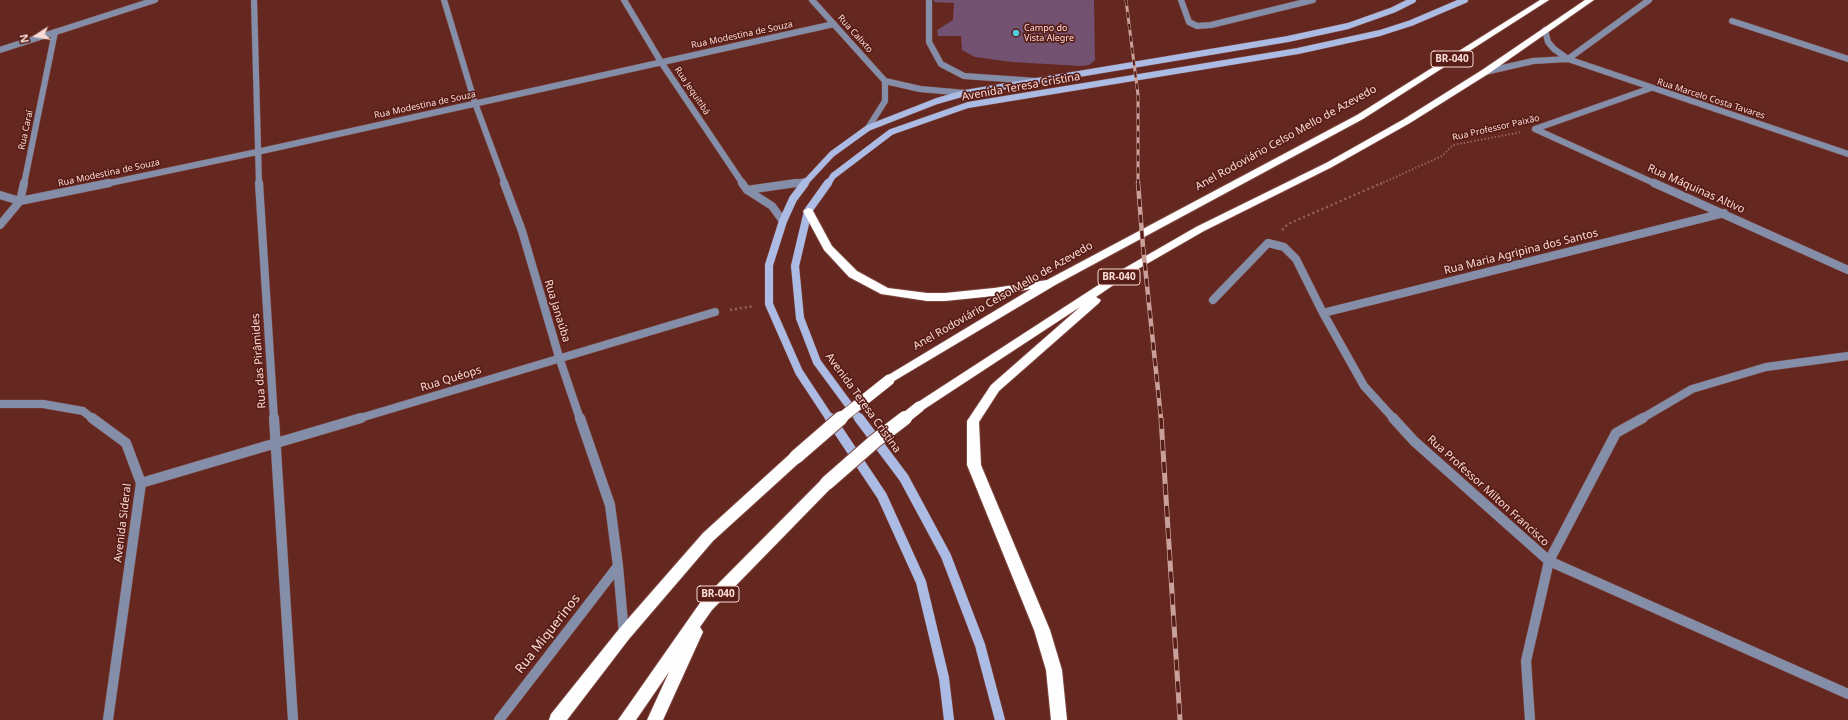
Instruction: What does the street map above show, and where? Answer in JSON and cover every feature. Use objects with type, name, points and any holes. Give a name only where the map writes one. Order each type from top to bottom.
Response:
[{"type":"highway","name":"Anel Rodoviário Celso Mello de Azevedo","points":[[557,720],[624,634],[708,537],[844,414],[889,380],[1053,281],[1360,117],[1545,0]]},
{"type":"highway","name":"BR-040","points":[[626,720],[707,605],[827,483],[875,441],[919,407],[1127,271],[1200,229],[1329,164],[1400,125],[1485,72],[1590,0]]},
{"type":"highway","points":[[808,211],[828,248],[853,274],[885,291],[927,297],[953,297],[994,292],[1053,281]]},
{"type":"highway","points":[[1059,720],[1054,670],[1042,630],[974,465],[973,421],[994,388],[1127,271]]},
{"type":"highway","points":[[655,720],[707,605]]},
{"type":"main road","name":"Avenida Teresa Cristina","points":[[948,720],[944,678],[921,582],[882,496],[799,372],[769,304],[769,264],[783,222],[793,199],[806,181],[832,154],[868,128],[918,108],[965,93],[1288,39],[1348,26],[1393,10],[1413,0]]},
{"type":"main road","name":"Avenida Teresa Cristina","points":[[1000,720],[980,645],[946,556],[904,478],[817,362],[800,318],[795,266],[808,211],[833,176],[864,151],[891,132],[930,117],[968,105],[1298,51],[1380,33],[1464,0]]},
{"type":"street","points":[[0,50],[155,0]]},
{"type":"street","name":"Rua das Pirâmides","points":[[254,0],[257,152],[293,720]]},
{"type":"street","name":"Rua Janaúba","points":[[444,0],[475,103],[522,231],[559,357],[610,505],[618,566],[624,634]]},
{"type":"street","name":"Rua Jequitibá","points":[[624,0],[662,62],[747,190],[772,206],[783,222]]},
{"type":"street","name":"Rua Calixto","points":[[812,0],[885,81]]},
{"type":"street","points":[[929,0],[929,42],[941,64],[964,76],[1041,81]]},
{"type":"street","points":[[1181,0],[1189,22],[1197,26],[1211,25],[1313,0]]},
{"type":"street","points":[[1568,59],[1649,0]]},
{"type":"street","points":[[1732,21],[1848,59]]},
{"type":"street","name":"Rua Modestina de Souza","points":[[20,201],[257,152],[834,24]]},
{"type":"street","name":"Rua Marcelo Costa Tavares","points":[[1545,30],[1548,42],[1554,49],[1568,59],[1848,154]]},
{"type":"street","name":"Rua Caraí","points":[[0,225],[20,201],[55,32]]},
{"type":"street","name":"Rua Marcelo Costa Tavares","points":[[1485,72],[1533,62],[1568,59]]},
{"type":"street","points":[[868,128],[885,101],[885,81],[920,89],[965,93]]},
{"type":"street","name":"Rua Professor Paixão","points":[[1535,129],[1651,88]]},
{"type":"street","name":"Rua Máquinas Altivo","points":[[1535,129],[1848,270]]},
{"type":"street","points":[[747,190],[806,181]]},
{"type":"street","points":[[0,195],[20,201]]},
{"type":"street","name":"Rua Maria Agripina dos Santos","points":[[1323,313],[1724,213]]},
{"type":"street","points":[[1213,300],[1268,243]]},
{"type":"street","name":"Rua Professor Milton Francisco","points":[[1268,243],[1284,247],[1296,259],[1323,313],[1364,386],[1414,441],[1549,561],[1848,694]]},
{"type":"street","name":"Rua Quéops","points":[[141,483],[275,444],[559,357],[715,312]]},
{"type":"street","points":[[1530,720],[1526,661],[1549,561],[1616,433],[1692,389],[1766,367],[1848,356]]},
{"type":"street","name":"Avenida Sideral","points":[[0,404],[43,404],[83,411],[126,443],[141,483],[108,720]]},
{"type":"street","name":"Rua Miquerinos","points":[[499,720],[618,566]]},
{"type":"path","name":"Rua Professor Paixão","points":[[1268,243],[1288,224],[1442,156],[1453,145],[1535,129]]},
{"type":"path","points":[[715,312],[769,304]]},
{"type":"shaded area","name":"Campo do Vista Alegre","points":[[934,0],[1094,0],[1095,60],[1089,65],[1081,66],[1012,62],[975,57],[962,50],[961,36],[938,36],[937,30],[953,20],[954,3],[934,2]]},
{"type":"railway","points":[[1126,0],[1138,95],[1138,183]]},
{"type":"railway","points":[[1138,183],[1143,247],[1161,419]]},
{"type":"railway","points":[[1161,418],[1180,720]]},
{"type":"place","name":"Campo do Vista Alegre","points":[[1016,33]]}]
